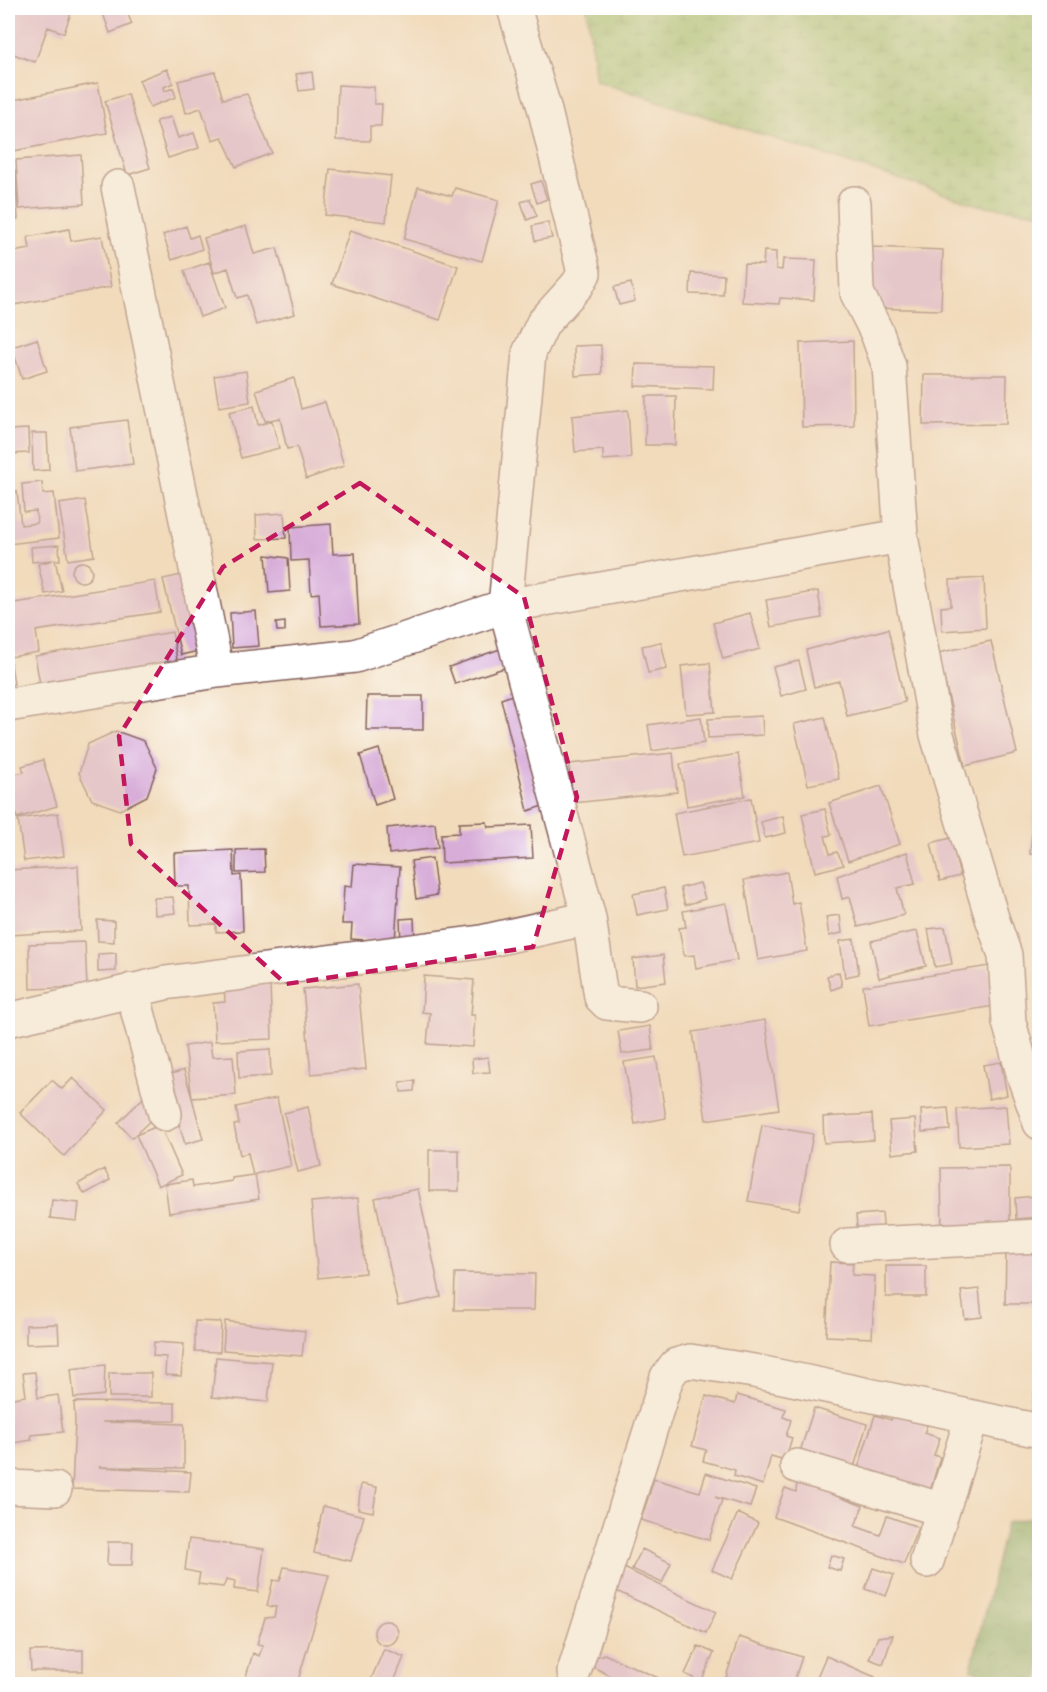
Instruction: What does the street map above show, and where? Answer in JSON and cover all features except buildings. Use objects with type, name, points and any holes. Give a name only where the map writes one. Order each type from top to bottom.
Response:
[{"type":"street","points":[[514,8],[543,107],[584,273],[578,284],[543,323],[529,353],[506,606],[589,918],[601,998],[607,1003],[640,1006]]},
{"type":"street","points":[[118,187],[217,671]]},
{"type":"street","points":[[854,203],[857,293],[890,366],[901,536],[937,735],[1005,955],[1009,1022],[1040,1123]]},
{"type":"street","points":[[8,705],[217,671],[355,656],[506,606],[901,536]]},
{"type":"street","points":[[8,1020],[165,982],[481,942],[589,918]]},
{"type":"street","points":[[132,990],[165,1114]]},
{"type":"street","points":[[846,1245],[1040,1236]]},
{"type":"street","points":[[580,1680],[667,1377],[676,1365],[690,1361],[754,1371],[1040,1431]]},
{"type":"street","points":[[927,1561],[972,1417]]},
{"type":"street","points":[[797,1466],[943,1510]]},
{"type":"street","points":[[8,1487],[55,1488]]},
{"type":"highlighted area","points":[[360,483],[524,597],[577,797],[533,947],[286,984],[131,844],[119,736],[223,567]]},
{"type":"green space","points":[[587,8],[1039,8],[1039,213],[979,205],[596,81]]},
{"type":"green space","points":[[1039,1515],[1039,1684],[1013,1684],[971,1669],[1006,1523]]}]
